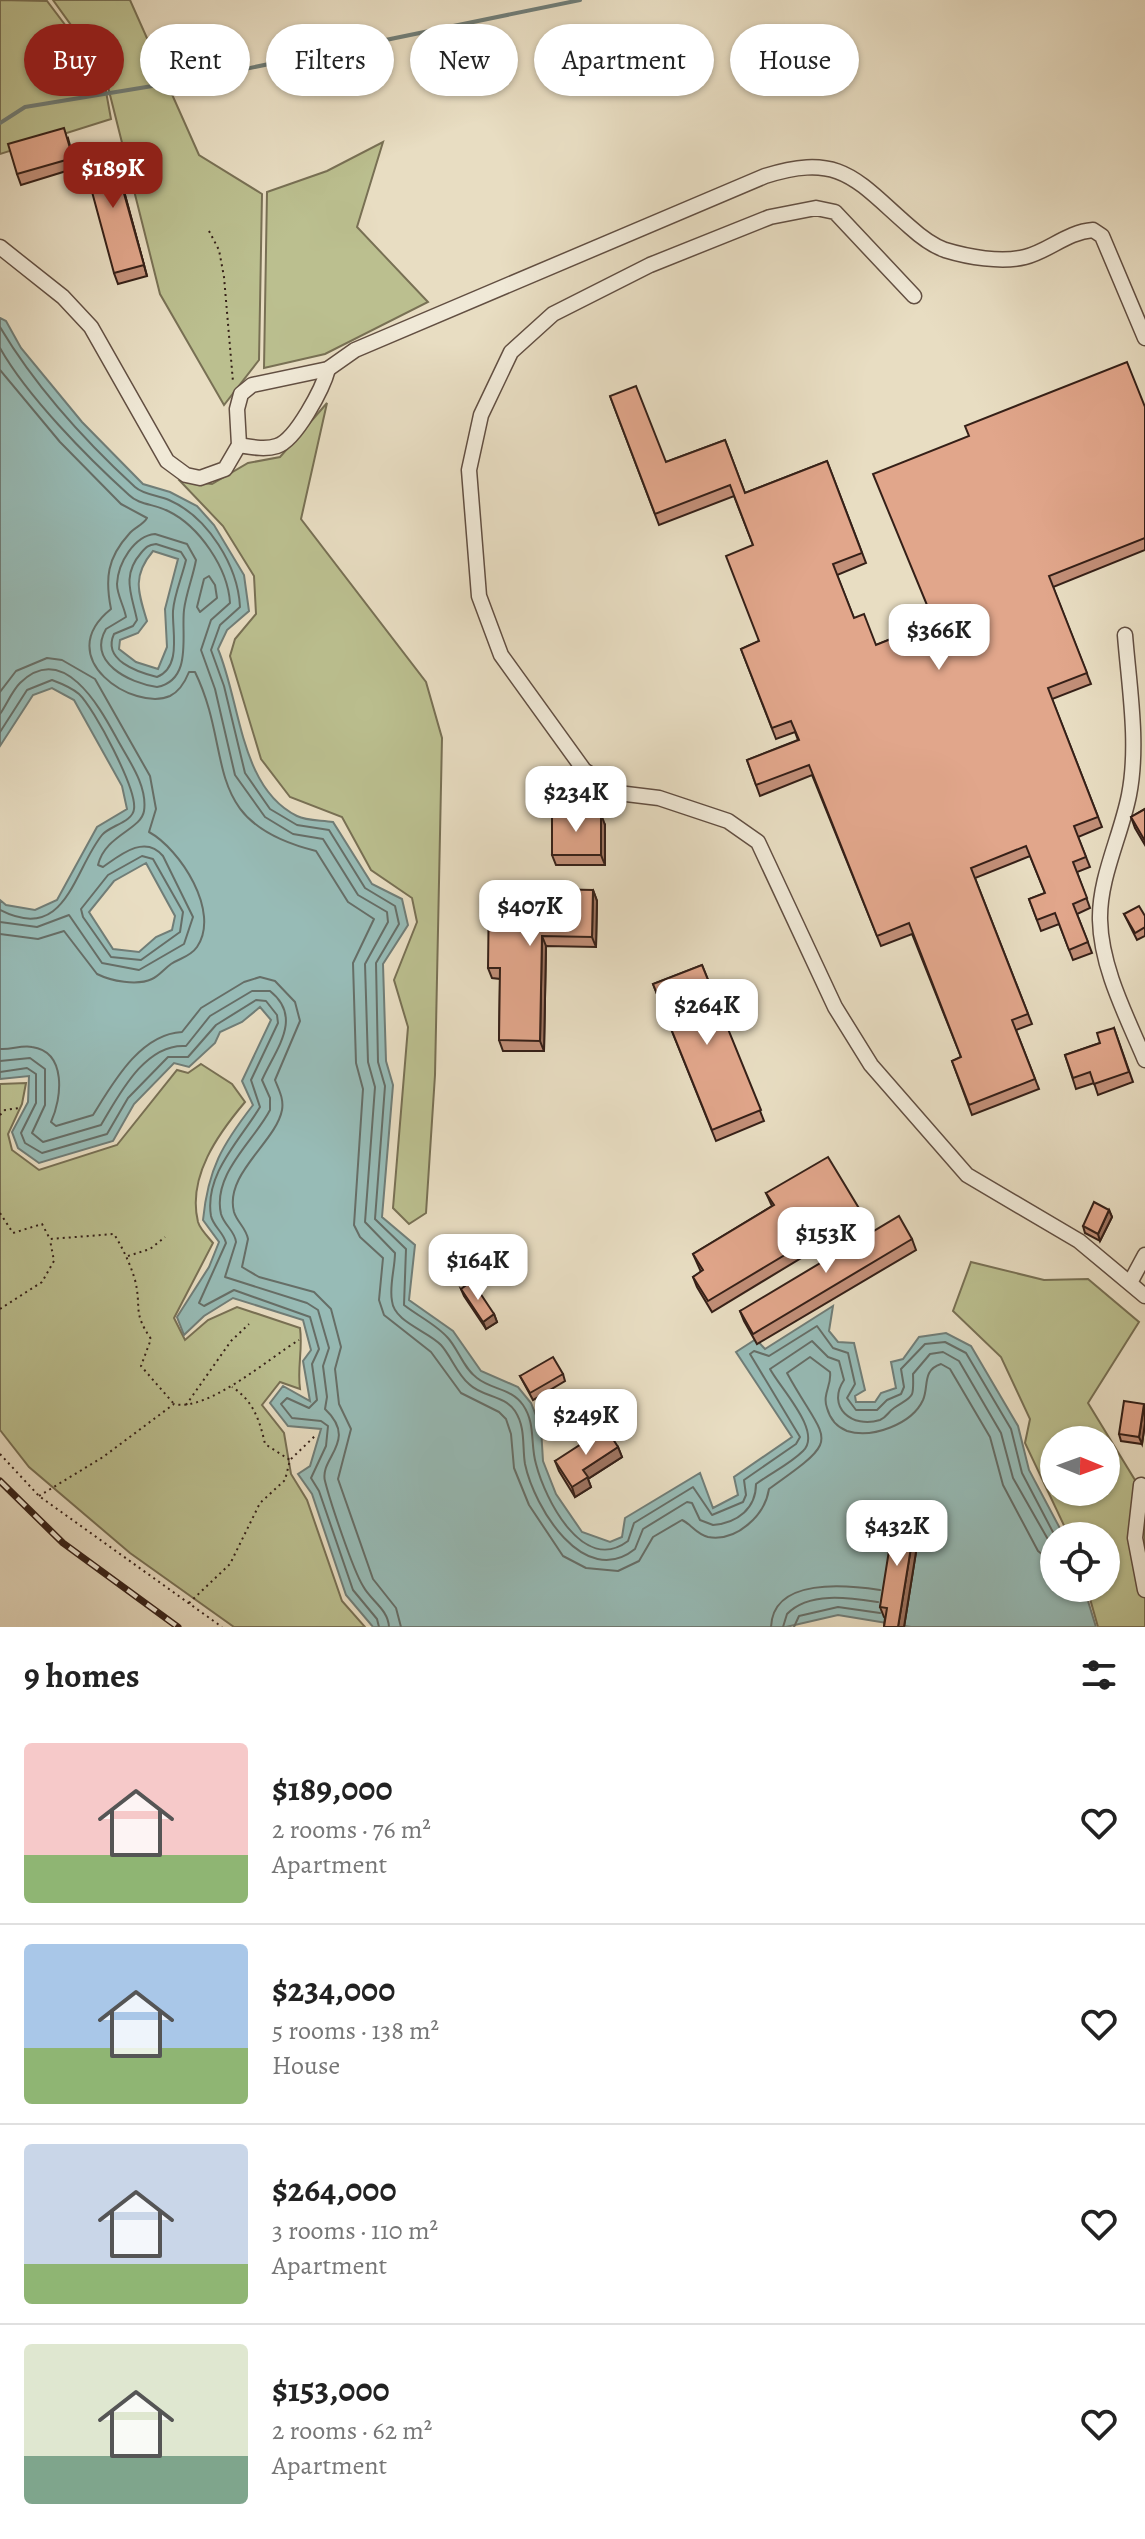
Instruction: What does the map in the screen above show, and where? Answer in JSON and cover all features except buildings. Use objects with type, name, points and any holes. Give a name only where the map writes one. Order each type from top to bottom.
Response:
[{"type":"street","points":[[0,247],[63,297],[91,327],[167,461],[186,475],[200,478],[225,469],[239,445],[237,409],[241,394],[252,385],[328,369],[355,350],[794,166],[819,166],[860,182],[930,244],[947,251],[999,259],[1026,257],[1080,231],[1093,230],[1102,236],[1145,338]]},
{"type":"street","points":[[914,296],[835,212],[816,208],[770,217],[676,254],[553,314],[511,352],[481,415],[469,470],[479,596],[501,655],[584,770],[618,793],[659,798],[728,821],[758,842],[835,1007],[871,1065],[967,1175],[1079,1241],[1131,1281],[1145,1296]]},
{"type":"street","points":[[239,445],[270,447],[290,438],[322,392],[328,369]]},
{"type":"street","points":[[1125,635],[1132,749],[1130,792],[1103,891],[1100,920],[1116,988],[1145,1060]]},
{"type":"street","points":[[1131,1281],[1145,1255]]},
{"type":"street","points":[[1141,1485],[1135,1538],[1145,1590]]},
{"type":"path","points":[[209,231],[219,250],[224,277],[231,377],[241,394]]},
{"type":"path","points":[[0,1115],[19,1108]]},
{"type":"path","points":[[0,1213],[13,1233],[42,1224],[50,1239],[54,1261],[42,1282],[0,1309]]},
{"type":"path","points":[[50,1239],[114,1234],[127,1257],[136,1283],[138,1319],[151,1339],[141,1366],[174,1404],[185,1406],[231,1386],[299,1340]]},
{"type":"path","points":[[127,1257],[150,1249],[165,1237]]},
{"type":"path","points":[[185,1406],[231,1341],[249,1324]]},
{"type":"path","points":[[231,1386],[246,1395],[261,1424],[265,1444],[290,1460]]},
{"type":"path","points":[[39,1496],[103,1457],[174,1404]]},
{"type":"path","points":[[189,1603],[230,1564],[260,1503],[285,1480],[290,1460],[316,1435]]},
{"type":"path","points":[[0,1454],[39,1496],[222,1627]]},
{"type":"green space","points":[[0,0],[47,1],[64,24],[24,24],[24,96],[107,96],[111,119],[0,154]]},
{"type":"green space","points":[[53,0],[130,0],[141,24],[140,96],[173,96],[199,155],[262,194],[259,360],[224,405],[160,294],[110,96],[124,96],[124,24],[70,24]]},
{"type":"green space","points":[[383,142],[357,227],[428,302],[325,354],[264,368],[267,192],[327,171]]},
{"type":"green space","points":[[327,403],[301,519],[426,682],[442,738],[435,1075],[426,1213],[409,1224],[393,1208],[408,1027],[394,980],[417,922],[412,898],[371,870],[342,817],[290,797],[261,759],[230,656],[235,639],[256,614],[254,576],[223,526],[180,481],[212,484],[248,463],[280,457]]},
{"type":"green space","points":[[201,1064],[232,1084],[245,1102],[215,1142],[201,1173],[196,1205],[198,1222],[213,1243],[174,1318],[185,1340],[208,1320],[237,1307],[300,1328],[300,1389],[280,1382],[262,1405],[284,1433],[291,1474],[307,1500],[342,1601],[365,1627],[234,1627],[130,1553],[29,1467],[0,1430],[0,1084],[26,1083],[22,1104],[8,1134],[12,1150],[39,1170],[117,1145],[177,1070],[188,1073]]},
{"type":"green space","points":[[971,1262],[1044,1280],[1088,1279],[1139,1322],[1088,1403],[1102,1426],[1040,1426],[1040,1475],[1025,1443],[1030,1419],[1001,1357],[953,1311]]},
{"type":"green space","points":[[1120,1455],[1135,1480],[1145,1481],[1145,1627],[1098,1627],[1091,1602],[1120,1602],[1120,1522],[1062,1522],[1055,1506],[1120,1506]]},
{"type":"water","points":[[0,318],[6,321],[21,348],[82,422],[143,484],[170,492],[197,506],[214,525],[244,575],[249,611],[227,630],[218,649],[253,765],[278,803],[301,818],[333,822],[372,884],[402,899],[408,925],[383,964],[386,1061],[393,1085],[382,1217],[415,1245],[409,1300],[453,1331],[481,1371],[518,1387],[531,1403],[541,1428],[543,1461],[556,1494],[582,1532],[610,1542],[622,1537],[625,1518],[700,1473],[713,1508],[738,1495],[734,1477],[792,1437],[736,1352],[756,1339],[765,1349],[833,1306],[829,1331],[838,1342],[854,1343],[865,1390],[855,1396],[856,1402],[875,1402],[881,1393],[896,1388],[891,1362],[903,1359],[919,1337],[946,1333],[971,1346],[1018,1426],[1029,1470],[1040,1491],[1040,1506],[1048,1506],[1057,1522],[1040,1522],[1040,1602],[1088,1602],[1096,1627],[911,1627],[838,1615],[786,1627],[373,1627],[346,1595],[312,1494],[298,1474],[310,1466],[321,1429],[288,1426],[270,1403],[283,1386],[310,1401],[303,1361],[311,1350],[303,1320],[233,1298],[204,1316],[184,1335],[177,1317],[209,1267],[219,1242],[203,1220],[205,1202],[218,1158],[253,1105],[242,1081],[271,1020],[260,1007],[242,1022],[220,1032],[215,1043],[189,1067],[174,1063],[134,1104],[113,1141],[39,1163],[18,1148],[12,1132],[28,1102],[29,1076],[0,1079],[0,900],[6,905],[35,910],[57,900],[97,827],[127,809],[122,786],[74,700],[52,688],[33,695],[0,746]],"holes":[[[153,551],[178,559],[165,609],[167,647],[158,669],[136,662],[119,649],[120,640],[138,633],[147,621],[139,584],[146,560]],[[146,863],[175,916],[172,930],[156,937],[139,952],[113,949],[89,912],[114,881]]]},
{"type":"waterway","points":[[0,123],[25,107],[201,78],[580,0]]},
{"type":"railway","points":[[0,1481],[63,1543],[178,1627]]}]
